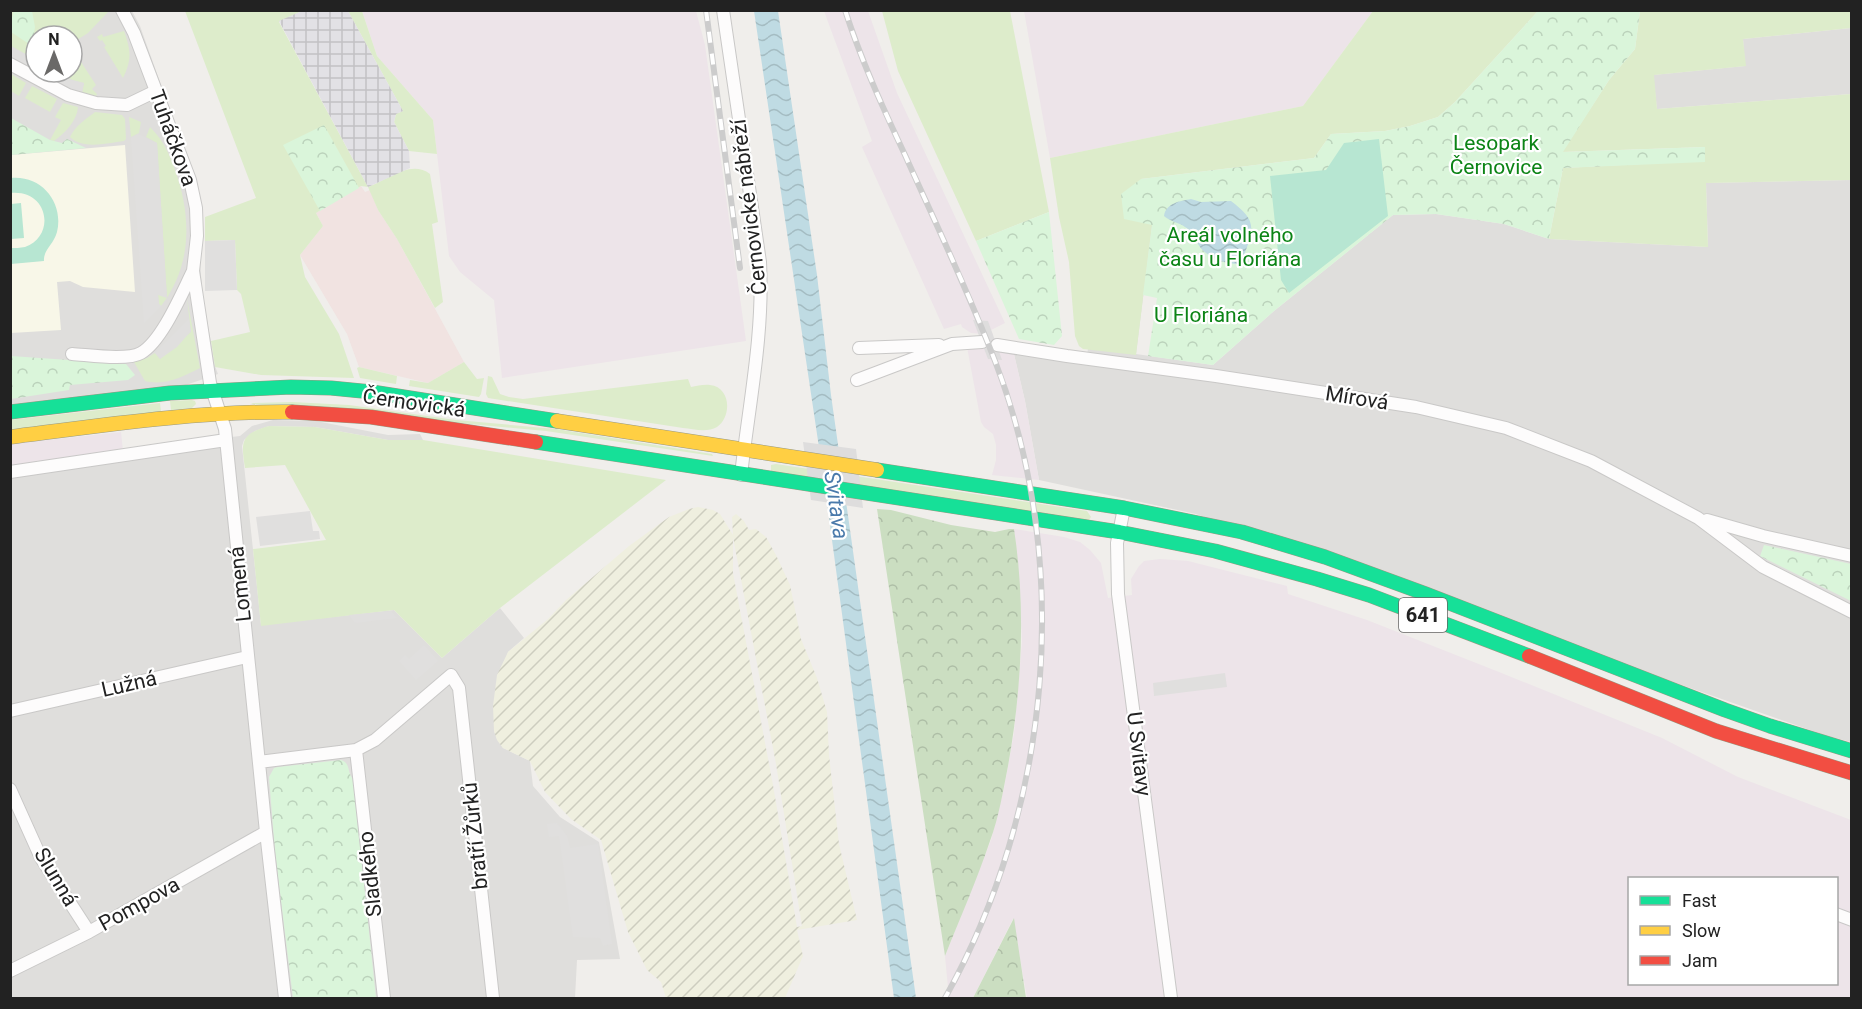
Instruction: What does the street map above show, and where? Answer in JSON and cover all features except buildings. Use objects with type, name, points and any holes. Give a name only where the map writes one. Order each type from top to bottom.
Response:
[{"type":"main road","name":"Černovická","points":[[10,412],[213,390],[266,387],[334,388],[1124,508]]},
{"type":"main road","name":"Černovická","points":[[10,437],[219,411],[332,413],[439,427],[1119,532]]},
{"type":"main road","name":"641","points":[[1124,508],[1242,532],[1325,557],[1725,711],[1851,751]]},
{"type":"main road","name":"641","points":[[1119,532],[1225,554],[1369,595],[1716,731],[1851,773]]},
{"type":"street","name":"Tuháčkova","points":[[122,10],[134,33],[190,180],[196,208],[197,236],[194,272],[213,390],[219,411]]},
{"type":"street","name":"Černovické nábřeží","points":[[723,10],[760,272],[758,346],[741,475]]},
{"type":"street","points":[[10,64],[68,95],[96,103],[127,105],[156,91]]},
{"type":"street","name":"Tuháčkova","points":[[72,354],[117,357],[141,353],[159,336],[194,272]]},
{"type":"street","points":[[859,348],[982,342]]},
{"type":"street","points":[[857,380],[952,344]]},
{"type":"street","name":"Mírová","points":[[997,345],[1216,376],[1404,406],[1506,428],[1591,461],[1698,518]]},
{"type":"street","name":"Lomená","points":[[219,411],[225,429],[247,657],[285,999]]},
{"type":"street","points":[[10,472],[226,440]]},
{"type":"street","name":"U Svitavy","points":[[1124,508],[1116,568],[1120,620],[1172,999]]},
{"type":"street","points":[[1698,518],[1763,536],[1851,556]]},
{"type":"street","points":[[1698,518],[1763,567],[1851,612]]},
{"type":"street","name":"Lužná","points":[[10,711],[247,657]]},
{"type":"street","name":"bratří Žůrků","points":[[356,750],[375,740],[450,675],[459,688],[493,999]]},
{"type":"street","points":[[259,762],[356,750]]},
{"type":"street","name":"Sladkého","points":[[356,750],[384,999]]},
{"type":"street","name":"Slunná","points":[[10,789],[41,858],[89,932]]},
{"type":"street","name":"Pompova","points":[[10,971],[89,932],[266,832]]},
{"type":"shaded area","points":[[11,11],[132,11],[140,26],[195,180],[203,237],[200,264],[203,297],[218,374],[186,385],[11,405]]},
{"type":"shaded area","points":[[302,11],[348,11],[403,111],[396,114],[394,122],[409,151],[410,168],[368,187],[279,21]]},
{"type":"shaded area","points":[[362,11],[696,11],[705,45],[746,341],[502,378],[494,300],[460,272],[449,256],[433,120],[377,56]]},
{"type":"shaded area","points":[[824,11],[868,11],[897,93],[1005,323],[991,330],[993,335],[971,333],[961,324],[944,329],[862,147],[872,141]]},
{"type":"shaded area","points":[[1024,11],[1373,11],[1303,106],[1050,158]]},
{"type":"shaded area","points":[[1851,28],[1851,94],[1657,109],[1653,75],[1745,66],[1743,39]]},
{"type":"shaded area","points":[[11,46],[24,53],[24,64],[11,57]]},
{"type":"shaded area","points":[[62,84],[84,84],[82,93]]},
{"type":"shaded area","points":[[138,134],[157,143],[167,298],[158,295],[161,306],[144,323],[131,138]]},
{"type":"shaded area","points":[[125,145],[135,292],[83,287],[70,281],[57,282],[61,330],[11,333],[11,155]]},
{"type":"shaded area","points":[[1851,180],[1851,742],[1824,735],[1196,514],[1039,480],[1013,350],[1086,361],[1089,343],[1152,225],[1136,354],[1213,365],[1274,311],[1393,215],[1436,214],[1504,224],[1549,239],[1708,247],[1706,183]]},
{"type":"shaded area","points":[[361,186],[365,192],[370,190],[378,210],[397,239],[464,362],[428,383],[359,367],[347,334],[300,255],[323,226],[316,213]]},
{"type":"shaded area","points":[[235,240],[237,290],[205,291],[205,241]]},
{"type":"shaded area","points":[[189,319],[191,331],[177,347],[160,359],[155,353]]},
{"type":"shaded area","points":[[967,347],[1013,350],[1039,480],[992,475],[996,460],[996,445],[993,434],[981,422]]},
{"type":"shaded area","points":[[273,420],[316,421],[388,435],[420,434],[423,440],[388,440],[315,427],[269,426],[255,431],[244,440],[242,446],[261,625],[394,610],[442,658],[500,608],[524,638],[508,652],[494,731],[497,739],[503,748],[530,761],[533,786],[560,817],[599,842],[620,959],[577,960],[575,998],[11,998],[10,466],[240,436],[252,426]]},
{"type":"shaded area","points":[[121,432],[123,451],[11,466],[11,444]]},
{"type":"shaded area","points":[[310,511],[313,531],[319,531],[320,539],[260,546],[256,517]]},
{"type":"shaded area","points":[[1014,529],[1064,537],[1080,542],[1101,563],[1108,598],[1132,595],[1131,579],[1139,566],[1144,561],[1160,559],[1188,561],[1287,586],[1288,594],[1367,620],[1662,738],[1738,777],[1851,820],[1851,998],[1027,998],[1013,919],[973,998],[949,998],[945,956],[991,840],[1004,788],[1014,733],[1022,642]]},
{"type":"shaded area","points":[[391,611],[397,618],[355,623],[349,615]]},
{"type":"shaded area","points":[[424,645],[438,661],[416,680],[399,661],[405,655],[409,659]]},
{"type":"shaded area","points":[[1225,673],[1227,687],[1154,696],[1153,683]]},
{"type":"shaded area","points":[[557,823],[567,836],[570,848],[598,844],[612,944],[603,946],[600,938],[573,937],[559,836],[549,837],[547,824]]},
{"type":"green space","points":[[10,11],[109,11],[84,36],[84,24],[24,24],[24,53],[11,46]]},
{"type":"green space","points":[[14,11],[32,11],[34,24],[24,24],[24,41],[11,32]]},
{"type":"green space","points":[[185,11],[302,11],[279,22],[368,187],[361,186],[316,213],[323,226],[300,255],[305,277],[339,334],[354,378],[261,375],[215,367],[211,341],[250,332],[241,294],[237,290],[235,240],[205,241],[205,217],[256,198]]},
{"type":"green space","points":[[348,11],[362,11],[377,56],[433,120],[437,154],[409,151],[394,122],[396,114],[403,111]]},
{"type":"green space","points":[[882,11],[1010,11],[1049,212],[976,241],[898,71]]},
{"type":"green space","points":[[1373,11],[1538,11],[1455,102],[1438,117],[1385,131],[1331,134],[1314,158],[1141,179],[1152,225],[1136,355],[1083,349],[1079,346],[1075,336],[1069,262],[1050,158],[1303,106]]},
{"type":"green space","points":[[1538,11],[1640,11],[1635,49],[1609,80],[1563,152],[1705,147],[1705,162],[1563,168],[1549,239],[1504,224],[1436,214],[1393,215],[1274,311],[1213,365],[1148,356],[1157,298],[1143,295],[1152,225],[1124,219],[1121,194],[1141,179],[1314,158],[1331,134],[1385,131],[1438,117],[1455,102]]},
{"type":"green space","points":[[1640,11],[1851,11],[1851,28],[1743,39],[1746,66],[1654,75],[1657,109],[1851,94],[1851,180],[1706,183],[1708,247],[1549,239],[1563,168],[1681,162],[1705,147],[1562,152],[1609,80],[1635,49]]},
{"type":"green space","points":[[124,31],[130,55],[123,78],[104,47],[106,46],[97,37],[102,34],[103,37]]},
{"type":"green space","points":[[84,67],[96,85],[92,89],[97,94],[96,96],[82,93]]},
{"type":"green space","points":[[11,74],[25,84],[19,96],[11,91]]},
{"type":"green space","points":[[32,86],[57,99],[50,112],[25,98]]},
{"type":"green space","points":[[63,103],[78,107],[77,112],[73,122],[66,130],[54,141],[50,140],[61,120],[55,117]]},
{"type":"green space","points":[[95,112],[122,115],[125,119],[126,139],[88,145],[70,137],[78,126]]},
{"type":"green space","points":[[129,117],[141,122],[139,133],[131,137]]},
{"type":"green space","points":[[11,118],[50,140],[62,143],[67,139],[86,148],[11,155]]},
{"type":"green space","points":[[324,125],[359,188],[320,211],[283,145]]},
{"type":"green space","points":[[150,127],[162,142],[173,164],[181,188],[186,223],[184,258],[179,274],[167,297],[157,143],[146,137]]},
{"type":"green space","points":[[1379,139],[1388,216],[1289,293],[1281,280],[1270,176],[1326,170],[1344,143]]},
{"type":"green space","points":[[407,170],[423,170],[430,174],[438,222],[432,224],[443,302],[435,308],[397,239],[378,210],[368,187]]},
{"type":"green space","points":[[11,178],[32,181],[41,186],[54,201],[58,221],[57,232],[45,254],[44,261],[11,264],[11,248],[25,247],[35,241],[41,234],[44,215],[34,199],[24,194],[11,193]]},
{"type":"green space","points":[[21,203],[24,238],[11,239],[11,204]]},
{"type":"green space","points":[[1049,212],[1062,336],[1054,345],[1019,339],[976,241]]},
{"type":"green space","points":[[158,294],[167,297],[161,306]]},
{"type":"green space","points":[[187,299],[200,368],[166,381],[145,381],[134,362],[155,353],[160,359],[191,332]]},
{"type":"green space","points":[[11,356],[126,364],[135,375],[128,380],[70,385],[69,390],[11,399]]},
{"type":"green space","points":[[464,362],[477,379],[484,378],[479,397],[409,386],[410,380],[428,383]]},
{"type":"green space","points":[[357,368],[397,376],[396,384],[360,378]]},
{"type":"green space","points":[[488,376],[492,377],[500,394],[523,399],[688,379],[691,387],[710,385],[717,387],[725,397],[727,410],[722,422],[713,429],[683,428],[488,398],[486,394]]},
{"type":"green space","points":[[192,400],[196,404],[192,408],[171,410],[170,401]]},
{"type":"green space","points":[[292,402],[349,405],[456,420],[556,429],[712,454],[713,456],[546,431],[251,404]]},
{"type":"green space","points":[[160,403],[161,412],[11,430],[10,420]]},
{"type":"green space","points":[[269,426],[315,427],[388,440],[423,440],[666,480],[500,608],[442,658],[394,610],[261,626],[253,549],[326,540],[285,465],[245,468],[243,445],[245,440],[252,432]]},
{"type":"green space","points":[[771,465],[1087,511],[1091,517],[1088,521],[771,471]]},
{"type":"green space","points":[[698,507],[720,514],[733,535],[732,517],[736,514],[749,530],[756,529],[766,537],[790,585],[801,639],[817,678],[827,712],[829,755],[839,844],[857,920],[797,930],[803,956],[785,998],[666,998],[661,982],[647,970],[628,932],[601,840],[571,819],[545,792],[530,761],[503,748],[494,731],[493,706],[497,675],[508,652],[629,546],[669,517]],"holes":[[[733,537],[776,764],[802,926],[797,927],[733,573]]]},
{"type":"green space","points":[[877,509],[995,532],[1014,529],[1020,588],[1021,648],[1013,737],[993,832],[945,956]]},
{"type":"green space","points":[[1764,545],[1851,564],[1851,601],[1760,556]]},
{"type":"green space","points":[[341,760],[348,766],[353,779],[376,998],[293,998],[275,852],[269,777],[274,768],[278,767]]},
{"type":"green space","points":[[1014,918],[1026,998],[973,998]]},
{"type":"water","name":"Svitava","points":[[754,11],[778,11],[817,275],[831,395],[916,998],[894,998],[824,481]]},
{"type":"water","points":[[1191,199],[1201,202],[1231,201],[1247,215],[1251,226],[1250,239],[1245,254],[1238,264],[1220,261],[1209,255],[1200,247],[1189,230],[1164,216],[1171,205]]},
{"type":"pier","points":[[973,320],[988,321],[1002,360],[988,359]]},
{"type":"pier","points":[[803,442],[856,449],[863,508],[811,500]]},
{"type":"railway","points":[[706,10],[740,268]]},
{"type":"railway","points":[[845,10],[873,84],[963,283],[995,361],[1020,439],[1035,520],[1042,603],[1039,686],[1028,767],[1009,848],[981,925],[945,998]]},
{"type":"traffic: fast","points":[[10,412],[170,393],[291,387],[372,392],[557,421]]},
{"type":"traffic: fast","points":[[536,442],[1119,532]]},
{"type":"traffic: fast","points":[[877,470],[1124,508]]},
{"type":"traffic: fast","points":[[1124,508],[1242,532],[1325,557],[1725,710],[1852,751]]},
{"type":"traffic: fast","points":[[1119,532],[1215,551],[1317,579],[1369,595],[1529,656]]},
{"type":"traffic: slow","points":[[10,437],[186,416],[292,412]]},
{"type":"traffic: slow","points":[[557,421],[877,470]]},
{"type":"traffic: jam","points":[[292,412],[371,417],[536,442]]},
{"type":"traffic: jam","points":[[1529,656],[1716,731],[1852,773]]},
{"type":"park label","name":"Lesopark Černovice","points":[[1496,155]]},
{"type":"park label","name":"Areál volného času u Floriána","points":[[1230,247]]},
{"type":"park label","name":"U Floriána","points":[[1201,315]]}]
